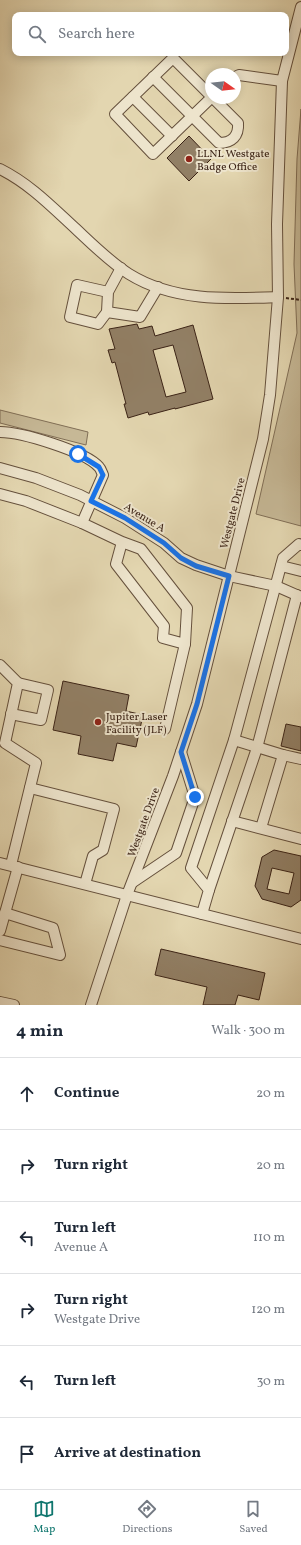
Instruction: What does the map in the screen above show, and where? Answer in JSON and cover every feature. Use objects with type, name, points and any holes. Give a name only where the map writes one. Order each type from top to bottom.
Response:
[{"type":"street","name":"Westgate Drive","points":[[289,54],[301,8]]},
{"type":"street","name":"Westgate Drive","points":[[91,1005],[127,895],[181,752],[197,704],[263,439],[270,395],[278,297],[277,224],[282,81],[289,56]]},
{"type":"street","points":[[205,90],[173,58],[115,114],[153,154],[205,104]]},
{"type":"street","points":[[241,74],[282,81]]},
{"type":"street","points":[[153,77],[220,143],[230,142],[237,134],[238,123],[219,104]]},
{"type":"street","points":[[133,96],[172,136]]},
{"type":"street","points":[[0,169],[30,187],[110,260],[130,275],[158,287],[195,296],[227,299],[278,297]]},
{"type":"street","points":[[108,292],[77,285],[70,317],[98,324],[107,312],[108,292],[121,268]]},
{"type":"street","points":[[107,312],[140,317],[158,287]]},
{"type":"street","points":[[0,432],[47,442],[78,454],[99,467],[103,475],[82,523]]},
{"type":"street","name":"Avenue A","points":[[0,468],[36,478],[91,501],[125,518],[164,543],[181,558],[196,566],[229,576],[276,586],[299,600]]},
{"type":"street","points":[[0,494],[26,501],[82,523],[122,542],[141,549],[187,608],[185,644],[164,728]]},
{"type":"street","points":[[122,542],[116,564],[164,626],[163,638],[185,644]]},
{"type":"street","points":[[209,890],[191,868],[234,740],[281,566],[284,558],[299,544],[301,545]]},
{"type":"street","points":[[281,566],[301,571]]},
{"type":"street","points":[[202,914],[257,748],[299,600]]},
{"type":"street","points":[[0,665],[18,683],[48,690],[41,720],[11,714]]},
{"type":"street","points":[[0,931],[5,913],[4,901],[14,866],[36,763],[5,743],[18,683]]},
{"type":"street","points":[[234,740],[257,748],[301,759]]},
{"type":"street","points":[[133,882],[176,853],[195,797],[181,752]]},
{"type":"street","points":[[265,829],[283,755]]},
{"type":"street","points":[[30,788],[114,809],[103,850],[93,856],[85,884]]},
{"type":"street","points":[[232,821],[301,839]]},
{"type":"street","points":[[0,863],[301,939]]},
{"type":"street","points":[[0,940],[60,955],[53,928],[5,913]]},
{"type":"street","points":[[0,1002],[12,1005]]},
{"type":"path","points":[[278,297],[301,300]]},
{"type":"shaded area","points":[[301,109],[301,526],[256,514],[297,333],[294,264],[297,159]]},
{"type":"shaded area","points":[[0,410],[88,432],[86,445],[0,423]]},
{"type":"building","name":"LLNL Westgate Badge Office","points":[[189,136],[211,159],[189,181],[167,158]]},
{"type":"building","points":[[137,324],[139,329],[152,326],[155,336],[193,325],[213,399],[149,415],[148,412],[128,418],[124,404],[126,404],[115,362],[112,363],[108,350],[115,349],[109,329]],"holes":[[[173,345],[186,392],[166,397],[153,350]]]},
{"type":"building","name":"Jupiter Laser Facility (JLF)","points":[[63,681],[129,695],[126,711],[143,715],[136,747],[117,743],[113,761],[78,754],[81,736],[53,730]]},
{"type":"building","points":[[286,724],[301,727],[301,751],[281,746]]},
{"type":"building","points":[[274,850],[301,856],[301,900],[291,907],[262,899],[255,886],[262,857]],"holes":[[[272,868],[294,873],[289,894],[267,889]]]},
{"type":"building","points":[[161,949],[265,973],[259,1000],[238,995],[235,1005],[203,1005],[207,987],[155,975]]},
{"type":"place","name":"LLNL Westgate Badge Office","points":[[189,159]]},
{"type":"place","name":"Jupiter Laser Facility (JLF)","points":[[98,722]]},
{"type":"route","points":[[78,454],[99,467],[103,475],[91,501],[125,518],[164,543],[181,558],[196,566],[229,576],[197,704],[181,752],[195,797]]}]
